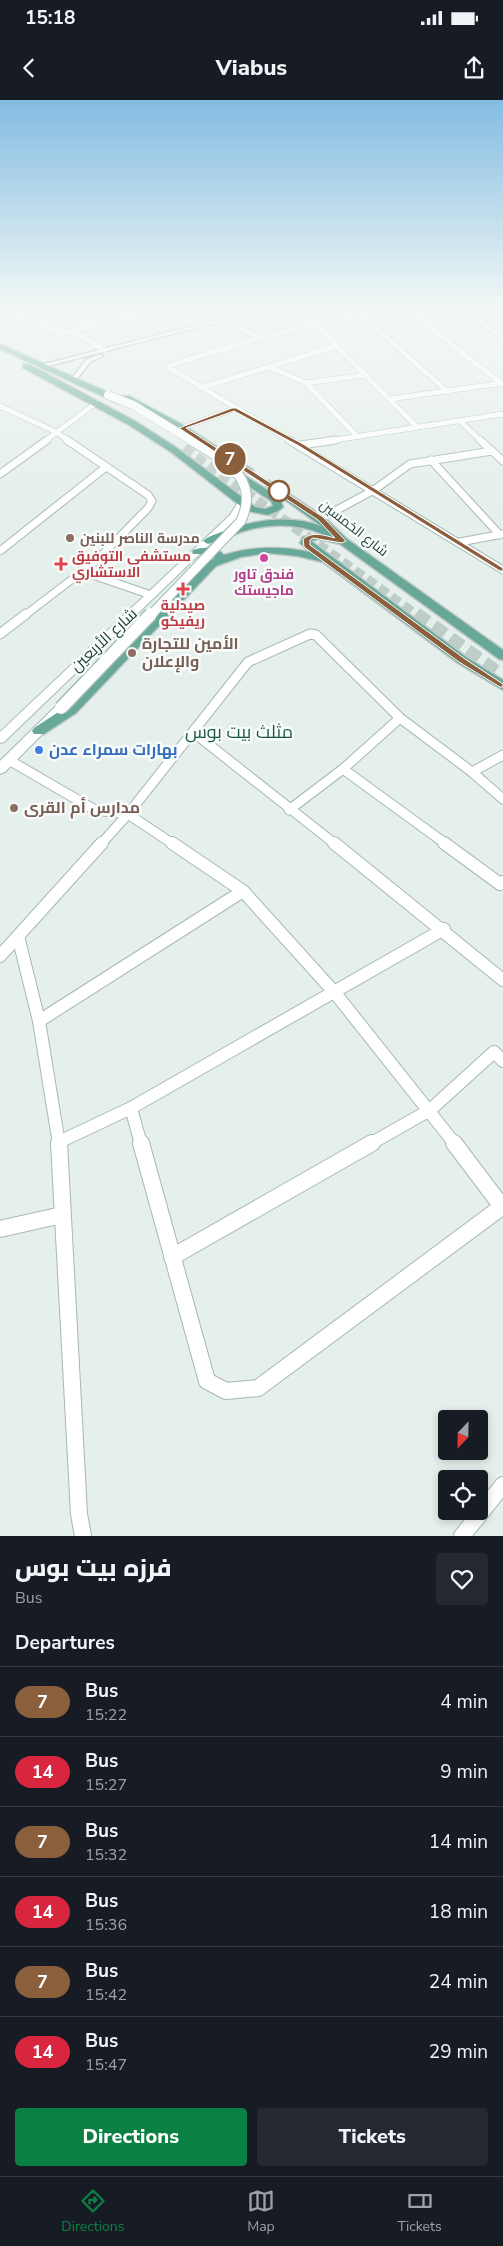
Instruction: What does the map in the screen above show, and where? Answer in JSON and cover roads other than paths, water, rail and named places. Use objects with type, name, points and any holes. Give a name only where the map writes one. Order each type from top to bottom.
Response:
[{"type":"main road","points":[[41,374],[96,403],[174,450],[236,496]]},
{"type":"main road","points":[[44,374],[101,399],[184,448]]},
{"type":"main road","name":"شارع الخمسين","points":[[63,374],[108,395],[187,442],[276,500],[278,507],[272,512],[261,512],[252,509],[236,496]]},
{"type":"main road","name":"شارع الخمسين","points":[[68,374],[106,387],[182,428],[320,519],[339,539],[503,656]]},
{"type":"main road","name":"شارع الأربعين","points":[[39,731],[241,521],[249,505],[248,491],[242,476],[218,458],[133,405],[108,395]]},
{"type":"main road","name":"شارع الأربعين","points":[[0,739],[232,517],[243,502],[236,496]]},
{"type":"main road","points":[[208,541],[241,527],[267,522],[309,525],[339,539]]},
{"type":"main road","points":[[339,539],[319,536],[307,539],[306,546],[462,660],[502,679]]},
{"type":"main road","points":[[208,541],[220,549],[238,555]]},
{"type":"main road","points":[[5,765],[39,731],[71,710],[206,569],[218,561],[271,549],[307,554],[325,559]]},
{"type":"main road","points":[[197,552],[214,552],[219,556],[218,561]]},
{"type":"street","points":[[177,374],[234,409],[301,445],[503,570]]},
{"type":"street","points":[[200,388],[246,374]]},
{"type":"street","points":[[286,374],[306,382],[357,436]]},
{"type":"street","points":[[428,374],[448,392]]},
{"type":"street","points":[[490,374],[503,384]]},
{"type":"street","points":[[306,382],[366,375],[417,427]]},
{"type":"street","points":[[390,400],[503,384]]},
{"type":"street","points":[[0,474],[96,403]]},
{"type":"street","points":[[0,406],[8,413],[56,432],[148,495],[152,501],[148,508],[96,561],[0,634]]},
{"type":"street","points":[[182,428],[234,409]]},
{"type":"street","points":[[301,445],[503,414]]},
{"type":"street","points":[[460,421],[503,461]]},
{"type":"street","points":[[320,519],[374,490],[410,464],[492,451]]},
{"type":"street","points":[[431,460],[502,534]]},
{"type":"street","points":[[0,551],[106,467]]},
{"type":"street","points":[[460,542],[502,534]]},
{"type":"street","points":[[81,571],[151,595]]},
{"type":"street","points":[[0,956],[128,814],[248,662],[310,634],[316,635],[400,718],[472,772],[503,799]]},
{"type":"street","points":[[289,810],[343,769],[400,718]]},
{"type":"street","points":[[194,732],[289,810],[444,929],[503,980]]},
{"type":"street","points":[[472,772],[503,756]]},
{"type":"street","points":[[5,765],[95,810],[128,814],[243,891],[334,993],[430,1110],[503,1207],[258,1388],[226,1391],[207,1381],[131,1108]]},
{"type":"street","points":[[343,769],[500,884],[503,882]]},
{"type":"street","points":[[39,1021],[243,891]]},
{"type":"street","points":[[59,1142],[131,1108],[444,929]]},
{"type":"street","points":[[18,936],[39,1021],[59,1142],[79,1514],[83,1536]]},
{"type":"street","points":[[172,1257],[430,1110],[494,1052],[503,1061]]},
{"type":"street","points":[[0,1229],[62,1215]]},
{"type":"street","points":[[462,1536],[503,1485]]},
{"type":"tunnel","points":[[184,448],[418,616]]},
{"type":"tunnel","points":[[416,614],[501,675]]},
{"type":"place","name":"مدرسة الناصر للبنين","points":[[70,538]]},
{"type":"place","name":"فندق تاور ماجيستك","points":[[264,558]]},
{"type":"place","name":"مستشفى التوفيق الاستشاري","points":[[61,564]]},
{"type":"place","name":"صيدلية ريفيكو","points":[[183,589]]},
{"type":"place","name":"الأمين للتجارة والإعلان","points":[[132,653]]},
{"type":"place","name":"بهارات سمراء عدن","points":[[39,750]]},
{"type":"place","name":"مدارس أم القرى","points":[[14,808]]},
{"type":"district","name":"مثلث بيت بوس","points":[[239,732]]}]
